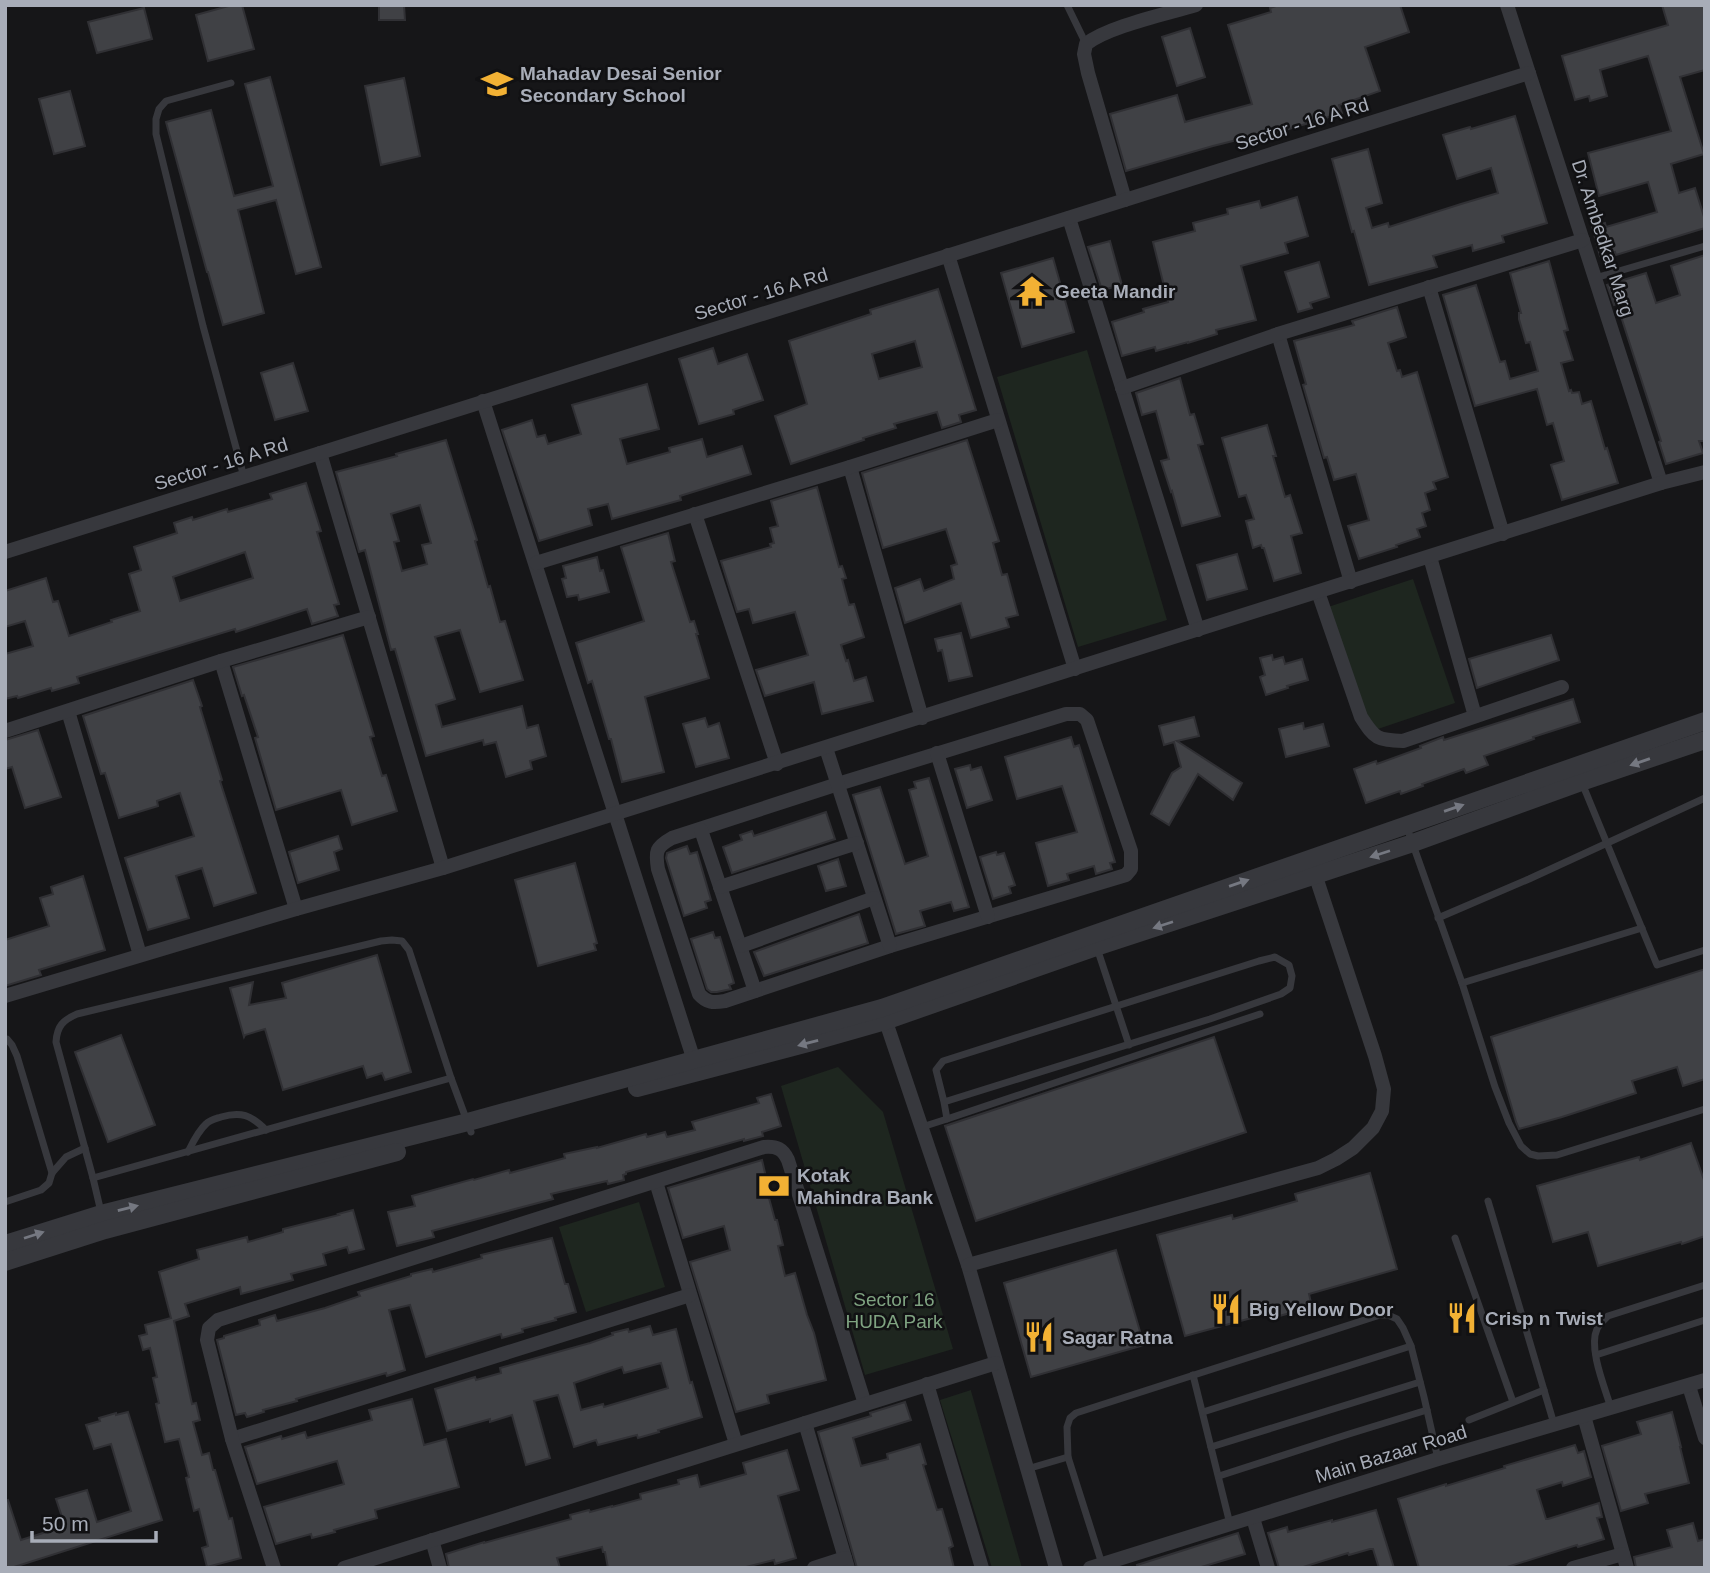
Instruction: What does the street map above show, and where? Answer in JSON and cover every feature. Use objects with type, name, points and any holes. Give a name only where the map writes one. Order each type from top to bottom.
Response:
[{"type":"street","points":[[1125,200],[1088,73],[1084,54],[1086,44],[1094,37],[1196,5]]},
{"type":"street","name":"Dr. Ambedkar Marg","points":[[1507,5],[1661,484]]},
{"type":"street","name":"Sector - 16 A Rd","points":[[5,552],[1529,73]]},
{"type":"street","points":[[1069,218],[1198,631]]},
{"type":"street","points":[[1122,388],[1278,334],[1583,240]]},
{"type":"street","points":[[948,256],[1075,669]]},
{"type":"street","points":[[1429,287],[1503,534]]},
{"type":"street","points":[[1278,334],[1351,582]]},
{"type":"street","points":[[483,401],[696,1066]]},
{"type":"street","points":[[536,563],[998,420]]},
{"type":"street","points":[[320,453],[443,868]]},
{"type":"street","points":[[849,467],[922,718]]},
{"type":"street","points":[[5,996],[615,815],[1705,472]]},
{"type":"street","points":[[695,514],[777,764]]},
{"type":"street","points":[[1430,557],[1475,716]]},
{"type":"street","points":[[1318,592],[1361,717],[1372,735],[1385,740],[1403,741],[1562,687]]},
{"type":"street","points":[[5,731],[369,617]]},
{"type":"street","points":[[221,662],[296,909]]},
{"type":"street","points":[[68,711],[140,955]]},
{"type":"street","points":[[1080,714],[1087,720],[1131,851],[1132,869],[1126,875],[890,946],[725,1001],[705,1001],[699,994],[658,869],[657,848],[672,838],[838,784],[1055,716],[1080,714]]},
{"type":"street","points":[[1094,941],[1316,876],[1413,843],[1705,721]]},
{"type":"street","points":[[5,1244],[103,1222],[470,1127],[883,1014],[1094,941],[1310,858],[1406,825],[1705,740]]},
{"type":"street","points":[[826,748],[890,946]]},
{"type":"street","points":[[937,753],[988,916]]},
{"type":"street","points":[[701,830],[755,991]]},
{"type":"street","points":[[720,887],[857,843]]},
{"type":"street","points":[[968,1265],[1318,1168],[1353,1148],[1373,1128],[1382,1111],[1384,1089],[1310,858]]},
{"type":"street","points":[[741,946],[874,898]]},
{"type":"street","points":[[883,1014],[968,1265],[1056,1568]]},
{"type":"street","points":[[274,1568],[232,1439],[207,1340],[209,1328],[218,1320],[764,1147],[774,1146],[784,1151],[865,1404]]},
{"type":"street","points":[[656,1182],[736,1444]]},
{"type":"street","points":[[5,1262],[103,1222]]},
{"type":"street","points":[[232,1439],[690,1295]]},
{"type":"street","points":[[344,1568],[996,1363]]},
{"type":"street","name":"Main Bazaar Road","points":[[1094,1567],[1135,1561],[1231,1524],[1705,1380]]},
{"type":"street","points":[[927,1384],[982,1568]]},
{"type":"street","points":[[1689,1386],[1705,1438]]},
{"type":"street","points":[[1573,1568],[1625,1561],[1584,1416]]},
{"type":"street","points":[[805,1423],[846,1563],[814,1568]]},
{"type":"street","points":[[1253,1518],[1268,1568]]},
{"type":"street","points":[[432,1540],[440,1568]]},
{"type":"lane","points":[[1067,5],[1086,44]]},
{"type":"lane","points":[[231,83],[166,101],[159,109],[156,127],[163,167],[199,313],[244,477]]},
{"type":"lane","points":[[1595,278],[1705,246]]},
{"type":"lane","points":[[1578,774],[1657,965],[1705,950]]},
{"type":"lane","points":[[1438,918],[1705,798]]},
{"type":"lane","points":[[1406,825],[1462,983],[1495,1087],[1521,1146],[1530,1154],[1557,1155],[1705,1109]]},
{"type":"lane","points":[[1462,983],[1642,928]]},
{"type":"lane","points":[[103,1222],[56,1042],[56,1032],[60,1025],[77,1014],[381,941],[402,941],[410,950],[451,1078],[470,1127]]},
{"type":"lane","points":[[1094,941],[1129,1045]]},
{"type":"lane","points":[[944,1102],[1129,1045],[1281,994],[1290,988],[1292,976],[1289,965],[1275,957],[1259,961],[943,1061],[936,1070],[947,1119]]},
{"type":"lane","points":[[921,1127],[1260,1014]]},
{"type":"lane","points":[[5,1039],[8,1039],[17,1056],[52,1173]]},
{"type":"lane","points":[[93,1178],[451,1078]]},
{"type":"lane","points":[[188,1152],[205,1125],[211,1120],[232,1114],[243,1114],[266,1130]]},
{"type":"lane","points":[[5,1202],[41,1190],[49,1183],[52,1173],[66,1157],[85,1148]]},
{"type":"lane","points":[[1488,1201],[1554,1424]]},
{"type":"lane","points":[[1455,1238],[1513,1402]]},
{"type":"lane","points":[[1611,1408],[1596,1354],[1594,1342],[1597,1327],[1608,1316],[1705,1285]]},
{"type":"lane","points":[[1094,1567],[1068,1457],[1067,1427],[1070,1418],[1076,1413],[1380,1315],[1388,1315],[1404,1328],[1438,1459]]},
{"type":"lane","points":[[1596,1354],[1705,1320]]},
{"type":"lane","points":[[1203,1412],[1410,1346]]},
{"type":"lane","points":[[1193,1375],[1231,1524]]},
{"type":"lane","points":[[1211,1447],[1420,1382]]},
{"type":"lane","points":[[1469,1420],[1544,1390]]},
{"type":"lane","points":[[1219,1476],[1427,1410]]},
{"type":"lane","points":[[1026,1469],[1068,1457]]},
{"type":"green space","points":[[1087,350],[1167,620],[1078,647],[997,377]]},
{"type":"green space","points":[[1413,579],[1455,703],[1366,733],[1325,608]]},
{"type":"green space","name":"Sector 16 HUDA Park","points":[[838,1067],[883,1112],[953,1349],[865,1375],[781,1086]]},
{"type":"green space","points":[[639,1202],[665,1287],[586,1312],[559,1227]]},
{"type":"green space","points":[[971,1390],[1022,1568],[992,1568],[940,1400]]},
{"type":"building","points":[[232,5],[242,5],[254,49],[208,61],[196,15]]},
{"type":"building","points":[[379,5],[404,5],[405,20],[379,20]]},
{"type":"building","points":[[1279,5],[1400,5],[1409,32],[1365,47],[1380,91],[1339,105],[1342,113],[1266,136],[1265,133],[1213,146],[1126,171],[1110,114],[1177,95],[1185,122],[1252,104],[1228,25],[1271,12],[1270,8]]},
{"type":"building","points":[[1662,5],[1705,5],[1705,70],[1680,77],[1704,154],[1671,164],[1679,193],[1695,188],[1705,228],[1616,255],[1615,252],[1600,256],[1592,227],[1605,223],[1606,227],[1657,212],[1648,182],[1599,196],[1588,153],[1671,131],[1648,56],[1600,70],[1607,96],[1590,101],[1589,96],[1575,100],[1562,56],[1668,25]]},
{"type":"building","points":[[144,8],[152,39],[97,53],[88,22]]},
{"type":"building","points":[[1190,28],[1205,77],[1177,86],[1162,37]]},
{"type":"building","points":[[270,77],[321,267],[296,274],[276,200],[238,210],[264,313],[223,325],[166,122],[211,110],[234,196],[273,186],[245,84]]},
{"type":"building","points":[[404,78],[420,156],[381,165],[365,86]]},
{"type":"building","points":[[70,91],[85,146],[54,154],[39,99]]},
{"type":"building","points":[[1515,116],[1547,223],[1502,236],[1504,242],[1473,251],[1472,245],[1433,256],[1437,267],[1369,285],[1332,159],[1368,149],[1382,203],[1366,208],[1372,228],[1388,223],[1389,227],[1498,193],[1491,168],[1457,179],[1443,135]]},
{"type":"building","points":[[1297,197],[1308,236],[1285,243],[1288,253],[1241,266],[1256,320],[1216,330],[1217,334],[1188,343],[1156,351],[1155,347],[1122,356],[1112,322],[1168,302],[1153,242],[1195,231],[1193,223],[1228,214],[1227,209],[1259,201],[1261,208]]},
{"type":"building","points":[[1110,241],[1122,285],[1102,290],[1088,247]]},
{"type":"building","points":[[1705,255],[1705,441],[1699,441],[1703,453],[1666,464],[1617,304],[1614,305],[1607,285],[1646,273],[1656,303],[1680,295],[1671,266]]},
{"type":"building","points":[[1053,258],[1074,332],[1022,347],[1001,273]]},
{"type":"building","points":[[1549,261],[1568,330],[1564,331],[1573,360],[1561,363],[1569,391],[1579,392],[1582,404],[1591,401],[1618,483],[1562,500],[1551,465],[1564,461],[1553,423],[1547,425],[1537,389],[1475,406],[1443,295],[1476,285],[1500,362],[1505,361],[1510,379],[1538,371],[1530,342],[1526,343],[1519,319],[1521,313],[1510,273]]},
{"type":"building","points":[[1319,262],[1329,297],[1310,303],[1312,308],[1298,312],[1285,272]]},
{"type":"building","points":[[938,289],[976,410],[959,415],[961,422],[942,428],[937,412],[894,424],[896,428],[791,464],[775,416],[807,404],[789,341],[871,314],[870,310]],"holes":[[[915,341],[922,367],[879,379],[872,354]]]},
{"type":"building","points":[[1397,307],[1406,337],[1388,343],[1397,371],[1400,370],[1402,377],[1417,372],[1448,477],[1433,482],[1436,489],[1425,493],[1430,510],[1422,513],[1426,526],[1417,529],[1420,537],[1359,559],[1348,526],[1369,520],[1356,474],[1334,480],[1327,457],[1324,458],[1303,385],[1306,384],[1294,341],[1354,325],[1352,321]]},
{"type":"building","points":[[713,348],[718,364],[747,354],[763,400],[733,410],[734,414],[699,424],[679,359]]},
{"type":"building","points":[[293,363],[308,411],[275,420],[261,373]]},
{"type":"building","points":[[1180,378],[1190,415],[1194,414],[1203,444],[1198,445],[1220,516],[1182,526],[1161,461],[1169,459],[1156,411],[1142,415],[1136,393]]},
{"type":"building","points":[[647,384],[659,429],[620,439],[627,464],[670,452],[669,448],[702,439],[707,457],[742,446],[751,474],[680,496],[681,500],[612,519],[608,504],[588,509],[592,525],[539,541],[502,430],[532,420],[537,437],[545,435],[548,444],[581,434],[572,405]]},
{"type":"building","points":[[1267,425],[1285,497],[1290,495],[1302,533],[1291,536],[1301,573],[1274,581],[1264,548],[1261,545],[1253,548],[1246,521],[1254,519],[1246,495],[1239,497],[1222,438]]},
{"type":"building","points":[[446,440],[477,540],[475,541],[488,587],[490,586],[500,622],[505,621],[523,680],[480,692],[460,630],[435,637],[455,699],[436,705],[442,727],[522,706],[527,728],[538,725],[546,756],[530,761],[532,769],[506,777],[496,742],[484,745],[483,740],[426,756],[395,649],[391,650],[365,550],[359,552],[336,472],[397,456],[396,454]],"holes":[[[420,505],[431,543],[422,545],[427,564],[402,571],[394,542],[399,541],[391,514]]]},
{"type":"building","points":[[967,440],[999,541],[993,543],[1002,575],[1007,574],[1018,615],[1006,618],[1009,627],[971,638],[961,603],[905,623],[895,588],[920,579],[924,591],[954,579],[951,566],[957,564],[946,529],[883,548],[862,473]]},
{"type":"building","points":[[306,483],[321,531],[317,532],[339,604],[334,605],[338,616],[312,624],[307,609],[77,677],[79,683],[52,691],[51,688],[5,699],[5,654],[33,646],[25,621],[5,627],[5,591],[46,578],[53,602],[58,601],[69,636],[112,622],[111,620],[140,611],[129,574],[141,570],[134,547],[177,533],[174,523],[227,509],[228,512],[272,499],[270,494]],"holes":[[[245,552],[253,578],[180,601],[173,577]]]},
{"type":"building","points":[[817,487],[839,567],[842,566],[846,578],[842,579],[849,605],[854,604],[864,637],[841,645],[854,681],[866,677],[873,701],[822,714],[814,682],[765,696],[756,670],[808,655],[795,612],[753,623],[749,609],[737,612],[721,561],[771,547],[770,544],[774,543],[770,528],[778,526],[771,501]]},
{"type":"building","points":[[668,533],[675,561],[671,562],[690,622],[694,621],[709,678],[645,697],[664,772],[622,782],[592,681],[588,683],[576,643],[644,621],[621,547]]},
{"type":"building","points":[[1237,554],[1247,589],[1207,600],[1197,565]]},
{"type":"building","points":[[597,557],[609,592],[579,600],[578,595],[567,597],[562,579],[566,578],[563,566]]},
{"type":"building","points":[[961,633],[972,676],[949,681],[942,650],[938,651],[935,639]]},
{"type":"building","points":[[343,635],[374,736],[370,737],[397,811],[352,825],[341,790],[276,810],[255,738],[258,737],[233,667]]},
{"type":"building","points":[[1551,635],[1559,660],[1477,688],[1469,659]]},
{"type":"building","points":[[1272,655],[1273,660],[1283,657],[1285,664],[1302,659],[1308,680],[1266,695],[1260,677],[1265,675],[1260,658]]},
{"type":"building","points":[[193,680],[222,780],[220,781],[256,893],[214,906],[202,868],[176,876],[189,918],[148,930],[125,858],[194,836],[180,793],[157,801],[158,806],[119,818],[105,773],[101,774],[83,716]]},
{"type":"building","points":[[1573,699],[1580,722],[1484,756],[1488,765],[1466,773],[1464,769],[1401,794],[1400,791],[1366,803],[1354,769],[1376,761],[1377,764],[1443,737],[1444,740]]},
{"type":"building","points":[[1194,717],[1199,736],[1177,741],[1242,783],[1233,800],[1198,774],[1169,825],[1151,814],[1172,773],[1181,767],[1174,742],[1164,745],[1159,726]]},
{"type":"building","points":[[705,718],[708,727],[719,723],[729,758],[696,767],[683,724]]},
{"type":"building","points":[[1303,723],[1304,729],[1323,724],[1329,746],[1286,757],[1279,729]]},
{"type":"building","points":[[38,730],[61,797],[25,808],[12,767],[5,769],[5,740]]},
{"type":"building","points":[[1071,737],[1074,747],[1079,745],[1115,862],[1110,863],[1112,869],[1096,874],[1094,866],[1067,874],[1069,880],[1048,886],[1036,843],[1077,832],[1062,786],[1017,799],[1005,757]]},
{"type":"building","points":[[970,765],[971,770],[981,767],[992,800],[967,808],[955,769]]},
{"type":"building","points":[[929,778],[969,907],[954,911],[951,902],[920,911],[925,926],[896,934],[853,795],[880,787],[905,864],[928,856],[909,790],[916,788],[914,782]]},
{"type":"building","points":[[826,812],[835,839],[732,873],[723,847],[742,840],[740,835],[752,831],[754,836]]},
{"type":"building","points":[[338,836],[342,849],[334,852],[339,870],[298,883],[289,852]]},
{"type":"building","points":[[687,846],[690,854],[697,852],[711,900],[705,902],[707,908],[684,916],[666,858],[667,853]]},
{"type":"building","points":[[996,852],[997,855],[1004,853],[1015,885],[1009,887],[1011,893],[993,899],[980,857]]},
{"type":"building","points":[[838,859],[846,886],[826,891],[818,866]]},
{"type":"building","points":[[575,863],[597,943],[594,944],[596,950],[538,966],[515,880]]},
{"type":"building","points":[[83,876],[105,950],[39,970],[41,975],[5,986],[5,940],[49,926],[40,898],[53,894],[51,887]]},
{"type":"building","points":[[859,914],[868,943],[764,976],[754,952]]},
{"type":"building","points":[[713,932],[715,938],[720,937],[734,983],[729,985],[731,989],[717,992],[707,989],[691,939]]},
{"type":"building","points":[[377,955],[411,1072],[385,1080],[382,1073],[367,1078],[363,1066],[283,1090],[265,1029],[244,1037],[230,988],[253,982],[249,1005],[286,998],[282,983]]},
{"type":"building","points":[[1705,969],[1705,1079],[1683,1086],[1677,1067],[1632,1081],[1636,1093],[1519,1129],[1491,1037]]},
{"type":"building","points":[[121,1035],[155,1125],[108,1142],[75,1052]]},
{"type":"building","points":[[1214,1037],[1246,1132],[976,1221],[945,1126]]},
{"type":"building","points":[[771,1094],[781,1126],[762,1132],[763,1136],[626,1172],[623,1175],[624,1180],[608,1184],[607,1181],[551,1194],[553,1199],[432,1231],[434,1237],[397,1246],[388,1212],[415,1206],[412,1196],[509,1170],[510,1173],[565,1158],[564,1154],[646,1134],[647,1137],[665,1132],[667,1137],[695,1130],[692,1122],[759,1103],[757,1098]]},
{"type":"building","points":[[1691,1143],[1705,1183],[1705,1236],[1598,1266],[1588,1232],[1553,1242],[1537,1186],[1639,1157],[1640,1160]]},
{"type":"building","points":[[762,1160],[769,1190],[767,1191],[783,1245],[778,1246],[785,1276],[795,1273],[826,1380],[767,1395],[769,1403],[736,1412],[690,1262],[730,1250],[724,1226],[683,1238],[668,1188]]},
{"type":"building","points":[[1370,1173],[1397,1269],[1309,1294],[1312,1307],[1272,1318],[1270,1313],[1185,1336],[1157,1235],[1232,1215],[1233,1219],[1297,1201],[1295,1194]]},
{"type":"building","points":[[353,1210],[364,1249],[349,1253],[347,1247],[323,1254],[326,1265],[291,1274],[293,1280],[241,1294],[240,1287],[185,1304],[189,1316],[174,1321],[192,1404],[196,1403],[200,1420],[193,1422],[202,1455],[209,1453],[229,1519],[232,1518],[241,1558],[207,1567],[202,1548],[208,1546],[199,1509],[194,1511],[179,1439],[165,1442],[156,1404],[159,1403],[153,1378],[157,1377],[150,1348],[143,1350],[139,1336],[147,1334],[145,1325],[171,1318],[159,1272],[199,1259],[197,1250],[247,1237],[248,1242],[283,1232],[283,1229]]},
{"type":"building","points":[[552,1238],[576,1312],[522,1329],[523,1332],[502,1338],[501,1334],[426,1357],[410,1305],[389,1310],[405,1370],[296,1399],[297,1401],[247,1417],[245,1413],[236,1415],[217,1340],[224,1336],[260,1325],[259,1320],[275,1315],[277,1321],[325,1308],[360,1296],[358,1292],[411,1274],[432,1269],[433,1272],[482,1258],[481,1255]]},
{"type":"building","points":[[1116,1250],[1144,1345],[1031,1377],[1004,1283]]},
{"type":"building","points":[[650,1326],[653,1335],[676,1329],[702,1417],[638,1438],[637,1435],[598,1445],[596,1440],[574,1447],[558,1395],[534,1401],[550,1458],[526,1465],[512,1415],[447,1431],[435,1389],[475,1377],[476,1380],[501,1373],[500,1368],[590,1343],[613,1335],[612,1333],[628,1329],[629,1332]],"holes":[[[661,1363],[668,1388],[604,1407],[603,1404],[581,1410],[574,1383],[622,1367],[624,1373]]]},
{"type":"building","points":[[412,1399],[424,1445],[446,1439],[459,1487],[375,1510],[377,1518],[334,1530],[335,1532],[312,1538],[311,1534],[276,1544],[264,1507],[344,1484],[337,1461],[257,1484],[245,1447],[305,1432],[307,1438],[372,1420],[369,1410]]},
{"type":"building","points":[[905,1402],[911,1420],[853,1438],[861,1466],[888,1459],[887,1454],[920,1444],[926,1464],[923,1465],[937,1510],[942,1509],[953,1546],[949,1548],[954,1568],[857,1568],[818,1432],[871,1416],[870,1413]]},
{"type":"building","points":[[128,1412],[162,1520],[5,1568],[5,1501],[8,1500],[21,1540],[65,1526],[56,1499],[87,1490],[97,1522],[131,1511],[111,1444],[94,1449],[86,1425],[100,1421],[99,1418]]},
{"type":"building","points":[[1672,1412],[1689,1483],[1645,1494],[1648,1503],[1621,1511],[1602,1446],[1641,1434],[1637,1422]]},
{"type":"building","points":[[1575,1445],[1578,1453],[1584,1451],[1591,1477],[1563,1486],[1562,1482],[1537,1490],[1546,1519],[1599,1503],[1602,1517],[1597,1518],[1604,1539],[1504,1568],[1419,1568],[1398,1499]]},
{"type":"building","points":[[787,1450],[799,1490],[778,1496],[796,1558],[742,1568],[608,1568],[602,1547],[557,1558],[560,1568],[449,1568],[446,1554],[571,1519],[570,1515],[641,1499],[640,1494],[679,1484],[678,1480],[697,1475],[700,1487],[746,1474],[743,1463]]},
{"type":"building","points":[[1376,1510],[1394,1568],[1379,1568],[1373,1549],[1370,1549],[1300,1568],[1279,1568],[1268,1533],[1287,1527],[1288,1532]]},
{"type":"building","points":[[1693,1523],[1698,1541],[1705,1539],[1705,1568],[1636,1568],[1634,1557],[1672,1547],[1667,1530]]},
{"type":"building","points":[[1238,1533],[1245,1554],[1198,1568],[1138,1568],[1137,1565]]},
{"type":"place","name":"Mahadav Desai Senior Secondary School","points":[[497,84]]},
{"type":"place","name":"Geeta Mandir","points":[[1032,291]]},
{"type":"place","name":"Kotak Mahindra Bank","points":[[774,1186]]},
{"type":"place","name":"Big Yellow Door","points":[[1226,1309]]},
{"type":"place","name":"Crisp n Twist","points":[[1462,1318]]},
{"type":"place","name":"Sagar Ratna","points":[[1039,1337]]}]
